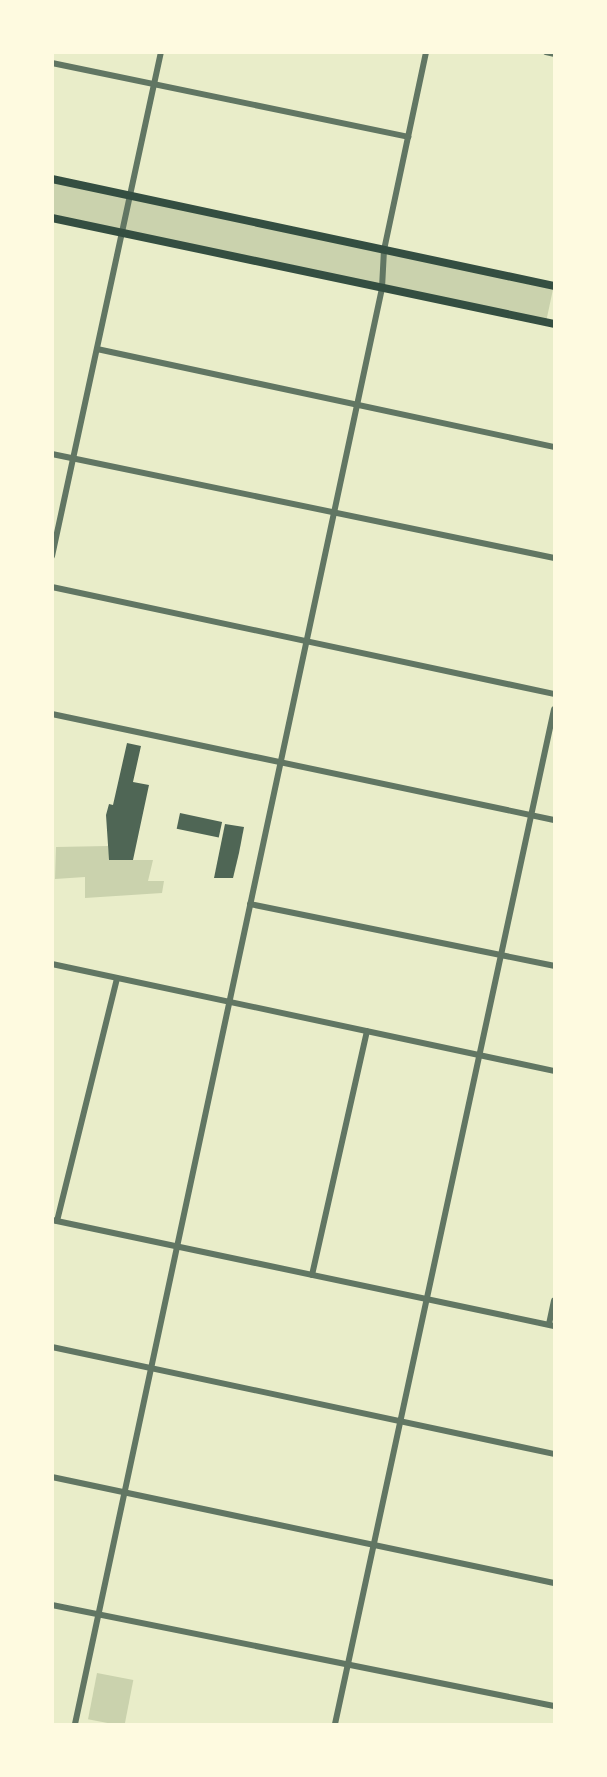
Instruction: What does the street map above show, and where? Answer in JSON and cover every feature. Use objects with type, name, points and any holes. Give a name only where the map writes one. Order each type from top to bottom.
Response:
[{"type":"main road","points":[[52,179],[555,286]]},
{"type":"main road","points":[[52,218],[555,324]]},
{"type":"street","points":[[52,556],[161,52]]},
{"type":"street","points":[[75,1725],[382,288],[384,250],[426,52]]},
{"type":"street","points":[[546,52],[555,54]]},
{"type":"street","points":[[52,63],[408,137]]},
{"type":"street","points":[[97,349],[555,447]]},
{"type":"street","points":[[52,454],[555,558]]},
{"type":"street","points":[[52,588],[555,694]]},
{"type":"street","points":[[335,1725],[555,709]]},
{"type":"street","points":[[52,714],[555,820]]},
{"type":"street","points":[[250,904],[555,966]]},
{"type":"street","points":[[52,964],[555,1071]]},
{"type":"street","points":[[117,978],[55,1221],[552,1325],[555,1301]]},
{"type":"street","points":[[312,1275],[367,1031]]},
{"type":"street","points":[[52,1347],[555,1454]]},
{"type":"street","points":[[52,1477],[555,1583]]},
{"type":"street","points":[[52,1605],[555,1706]]},
{"type":"green space","points":[[53,179],[554,285],[546,324],[52,219]]},
{"type":"green space","points":[[108,846],[110,860],[153,860],[148,881],[164,881],[162,893],[85,898],[85,877],[55,879],[56,847]]},
{"type":"green space","points":[[97,1673],[133,1680],[125,1724],[88,1719]]},
{"type":"building","points":[[127,743],[141,746],[133,782],[149,785],[133,860],[109,860],[106,815],[109,804],[113,805]]},
{"type":"building","points":[[180,813],[222,822],[219,838],[177,829]]},
{"type":"building","points":[[225,824],[244,827],[239,853],[233,878],[214,878]]}]
